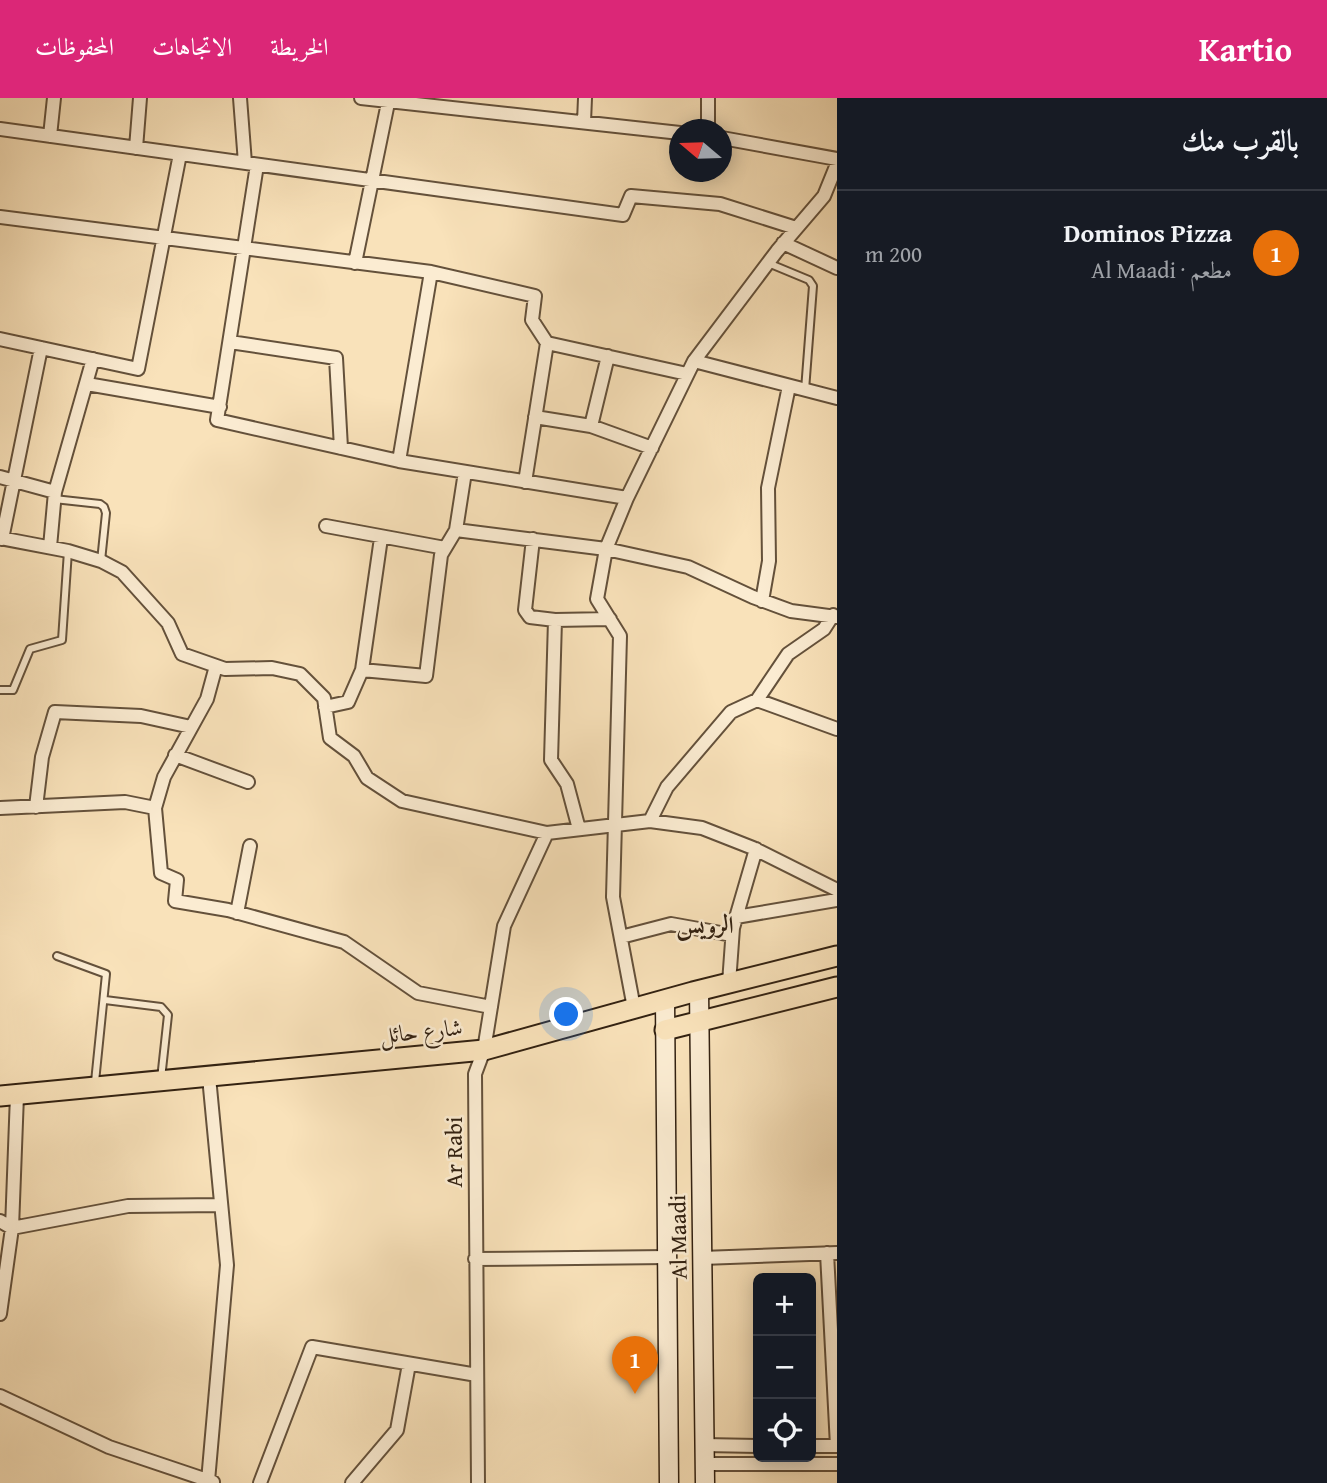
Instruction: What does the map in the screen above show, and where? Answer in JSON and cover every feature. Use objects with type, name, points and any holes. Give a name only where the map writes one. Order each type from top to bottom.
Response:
[{"type":"main road","name":"شارع حائل","points":[[9,1096],[484,1050],[837,956]]},
{"type":"main road","points":[[665,1030],[837,987]]},
{"type":"street","points":[[50,136],[54,98]]},
{"type":"street","points":[[136,148],[139,98]]},
{"type":"street","points":[[240,98],[251,164],[245,249],[218,420],[399,461],[627,498]]},
{"type":"street","points":[[361,98],[669,132]]},
{"type":"street","points":[[584,122],[585,98]]},
{"type":"street","points":[[708,98],[708,119]]},
{"type":"street","points":[[355,263],[388,100]]},
{"type":"street","points":[[0,129],[623,215],[631,195],[720,204],[796,228]]},
{"type":"street","points":[[634,1008],[613,897],[620,636],[597,599],[606,549],[627,498],[694,361],[768,262],[824,196],[837,161],[732,140]]},
{"type":"street","points":[[0,339],[138,369],[180,154]]},
{"type":"street","points":[[0,217],[431,272],[535,296],[532,320],[547,343],[525,482]]},
{"type":"street","points":[[783,243],[837,268]]},
{"type":"street","points":[[399,461],[431,272]]},
{"type":"street","points":[[230,342],[336,358],[341,448]]},
{"type":"street","points":[[547,343],[687,374]]},
{"type":"street","points":[[41,348],[1,539],[68,551],[101,561],[122,572],[168,623],[182,654],[225,669],[272,668],[300,674],[324,698],[330,738],[354,757],[367,778],[402,801],[547,833],[650,821],[702,828],[756,849],[837,890]]},
{"type":"street","points":[[591,426],[608,356]]},
{"type":"street","points":[[50,547],[55,496],[93,359]]},
{"type":"street","points":[[694,361],[837,398]]},
{"type":"street","points":[[87,384],[220,407]]},
{"type":"street","points":[[762,601],[769,561],[768,488],[789,386]]},
{"type":"street","points":[[535,417],[591,426],[652,448]]},
{"type":"street","points":[[362,670],[426,676],[441,555],[456,530],[465,472]]},
{"type":"street","points":[[0,477],[55,496]]},
{"type":"street","points":[[326,526],[445,548]]},
{"type":"street","points":[[456,530],[606,549],[688,567],[762,601],[791,611],[835,616]]},
{"type":"street","points":[[325,708],[348,702],[362,670],[381,538]]},
{"type":"street","points":[[533,539],[525,610],[530,617],[555,620],[610,619]]},
{"type":"street","points":[[650,821],[667,787],[732,712],[757,700],[788,654],[824,629],[835,616]]},
{"type":"street","points":[[555,620],[551,760],[567,784],[579,829]]},
{"type":"street","points":[[216,666],[207,699],[164,777],[155,808],[161,873],[177,880],[175,901],[237,913],[344,942],[418,993],[491,1007]]},
{"type":"street","points":[[757,700],[837,729]]},
{"type":"street","points":[[36,807],[42,757],[55,712],[141,716],[191,727]]},
{"type":"street","points":[[175,755],[248,782]]},
{"type":"street","points":[[0,808],[125,802],[155,808]]},
{"type":"street","name":"Ar Rabi","points":[[478,1483],[475,1074],[484,1050],[504,926],[547,833]]},
{"type":"street","points":[[237,913],[250,846]]},
{"type":"street","points":[[729,983],[732,935],[756,849]]},
{"type":"street","points":[[736,917],[837,900]]},
{"type":"street","points":[[621,937],[671,925],[732,935]]},
{"type":"street","name":"Al Maadi","points":[[699,991],[705,1483]]},
{"type":"street","name":"Al Maadi","points":[[665,1000],[669,1483]]},
{"type":"street","points":[[0,1396],[109,1447],[212,1482],[227,1265],[209,1077]]},
{"type":"street","points":[[0,1314],[12,1228],[9,1096]]},
{"type":"street","points":[[0,1221],[12,1228],[128,1206],[221,1205]]},
{"type":"street","points":[[702,1258],[832,1253],[837,1446],[816,1446]]},
{"type":"street","points":[[475,1259],[667,1257]]},
{"type":"street","points":[[260,1483],[312,1347],[477,1375]]},
{"type":"street","points":[[352,1483],[397,1430],[409,1364]]},
{"type":"street","points":[[704,1445],[753,1446]]},
{"type":"street","points":[[704,1464],[837,1464]]},
{"type":"lane","points":[[768,262],[809,281],[813,286],[815,293],[805,390]]},
{"type":"lane","points":[[55,496],[100,503],[104,507],[106,513],[101,561]]},
{"type":"lane","points":[[0,690],[13,690],[30,649],[62,640],[68,551]]},
{"type":"lane","points":[[57,957],[106,974],[94,1088]]},
{"type":"lane","points":[[105,1000],[161,1007],[165,1010],[167,1015],[161,1081]]},
{"type":"place","name":"Dominos Pizza","points":[[635,1394]]},
{"type":"district","name":"الرويس","points":[[705,925]]}]
